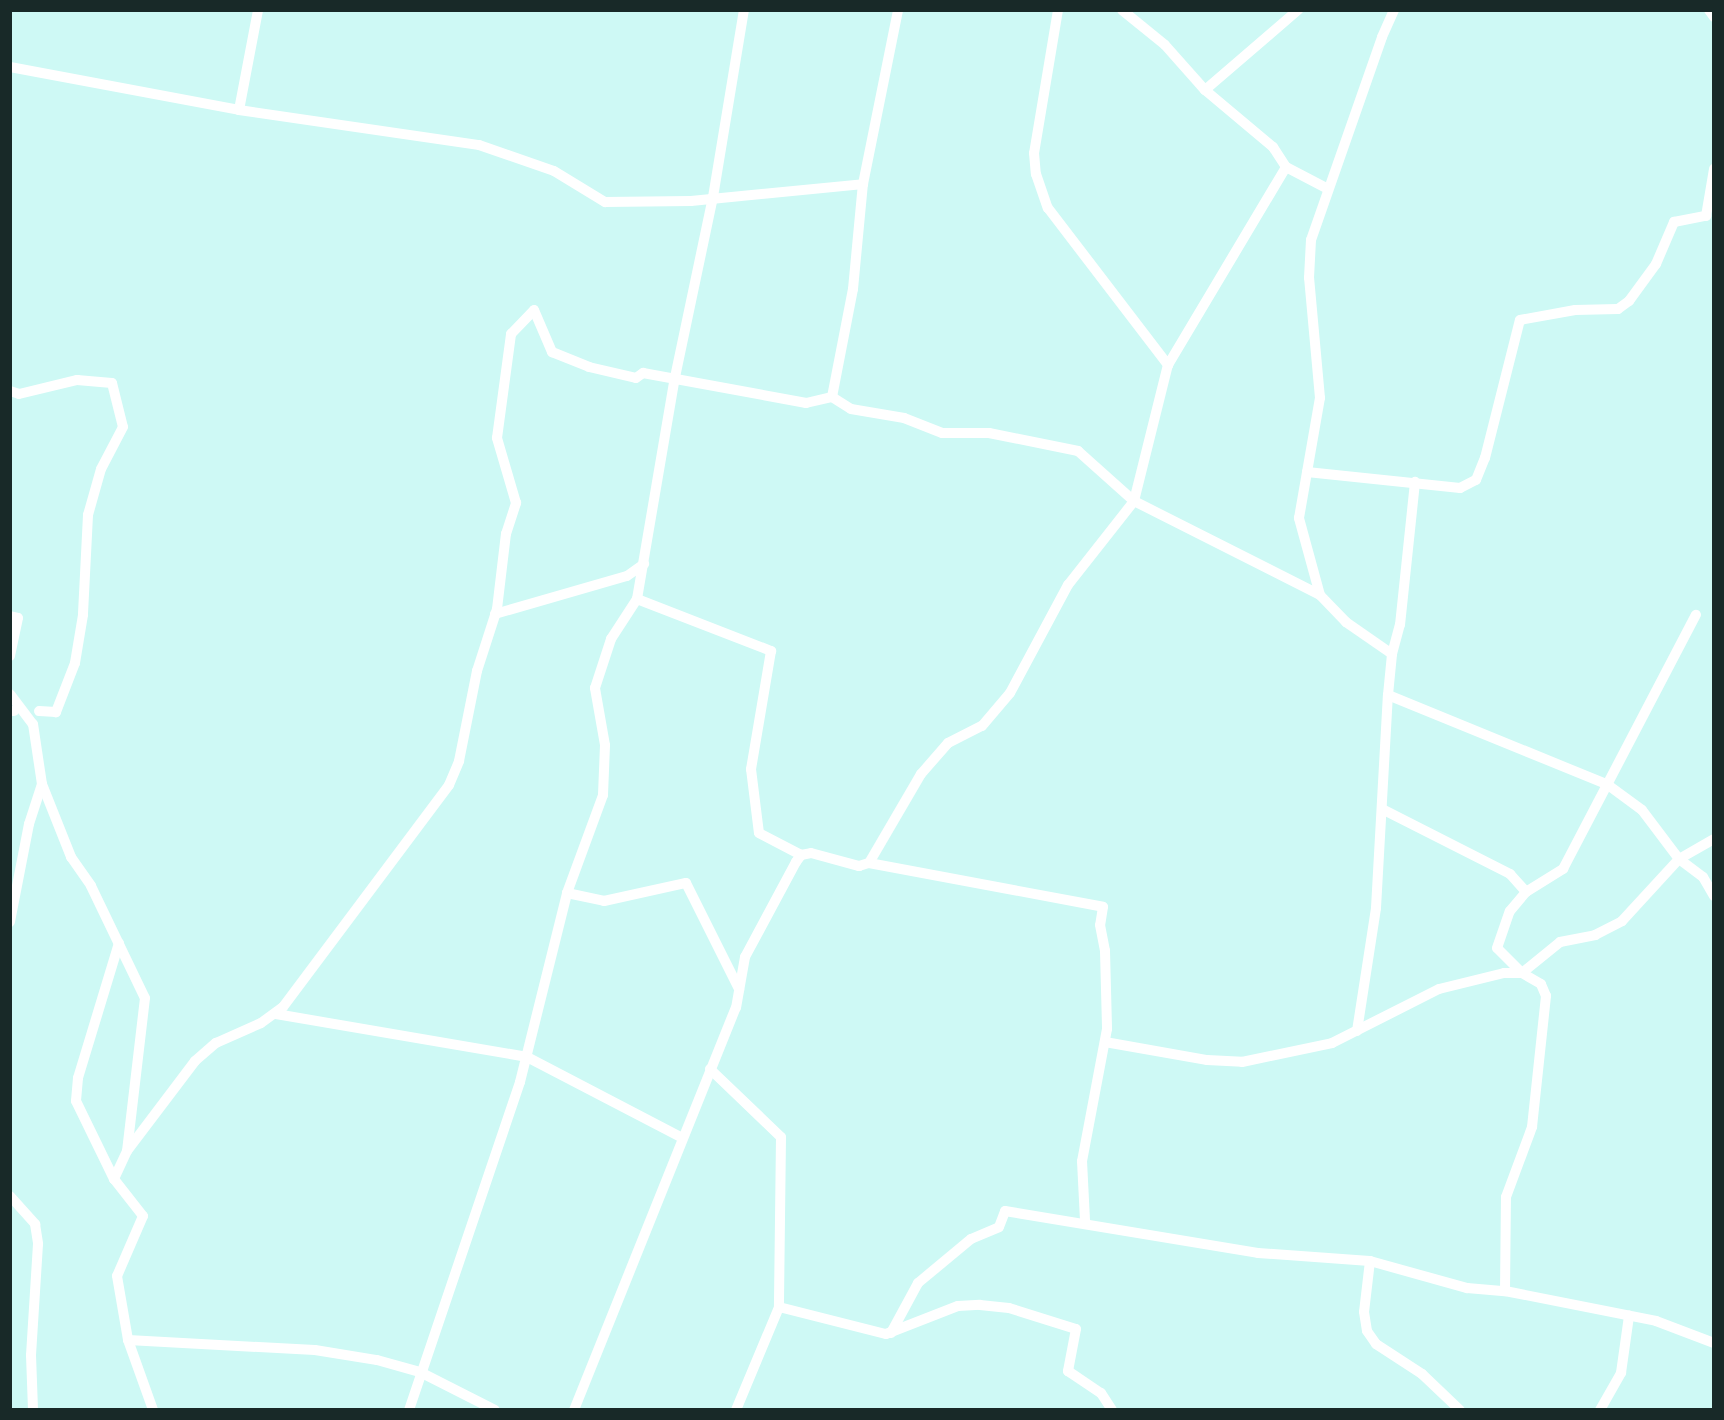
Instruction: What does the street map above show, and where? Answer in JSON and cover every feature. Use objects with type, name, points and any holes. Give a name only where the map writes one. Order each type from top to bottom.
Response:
[{"type":"street","points":[[239,110],[258,10]]},
{"type":"street","points":[[409,1410],[527,1057],[567,893],[603,795],[605,746],[595,688],[611,639],[637,599],[674,382],[713,197],[744,10]]},
{"type":"street","points":[[832,396],[853,289],[863,184],[898,10]]},
{"type":"street","points":[[1058,10],[1034,153],[1036,174],[1048,207],[1168,365]]},
{"type":"street","points":[[1122,10],[1165,45],[1205,90],[1273,147],[1286,167],[1328,189]]},
{"type":"street","points":[[1205,90],[1298,10]]},
{"type":"street","points":[[1320,596],[1299,518],[1320,398],[1309,278],[1311,240],[1394,10]]},
{"type":"street","points":[[1709,10],[1713,16]]},
{"type":"street","points":[[10,67],[239,110],[479,146],[554,171],[605,202],[713,197],[863,184]]},
{"type":"street","points":[[869,863],[921,774],[948,743],[982,726],[1010,693],[1068,585],[1134,501],[1168,365],[1286,167]]},
{"type":"street","points":[[1307,472],[1460,488],[1476,480],[1485,458],[1520,320],[1575,310],[1618,309],[1629,301],[1656,264],[1674,222],[1706,216],[1713,169]]},
{"type":"street","points":[[114,1179],[127,1151],[195,1061],[216,1043],[276,1014],[449,785],[459,761],[477,671],[495,614],[506,534],[516,503],[498,438],[511,334],[534,310],[552,352],[589,367],[636,378],[649,374],[674,382],[806,403],[832,396],[851,409],[904,418],[942,433],[989,433],[1078,451],[1134,501],[1320,596],[1346,622],[1392,654]]},
{"type":"street","points":[[10,391],[19,394],[77,380],[112,383],[123,428],[101,469],[88,515],[82,615],[75,663],[56,712],[39,711]]},
{"type":"street","points":[[1357,1031],[1376,908],[1388,695],[1392,654],[1400,625],[1415,482]]},
{"type":"street","points":[[495,614],[627,576],[644,564]]},
{"type":"street","points":[[637,599],[771,651],[751,769],[759,833],[801,855],[811,853],[859,866],[869,863],[1103,907],[1100,925],[1105,951],[1105,1042],[1082,1161],[1085,1221]]},
{"type":"street","points":[[1505,1291],[1506,1197],[1532,1126],[1546,996],[1541,984],[1522,973],[1497,948],[1510,911],[1526,892],[1563,869],[1696,615]]},
{"type":"street","points":[[10,616],[18,618],[10,656]]},
{"type":"street","points":[[10,694],[33,724],[42,784],[71,857],[91,886],[146,998],[127,1151]]},
{"type":"street","points":[[1388,695],[1608,785],[1642,810],[1679,859],[1703,878],[1713,896]]},
{"type":"street","points":[[10,922],[29,824],[42,784]]},
{"type":"street","points":[[1382,809],[1510,874],[1526,892]]},
{"type":"street","points":[[1105,1042],[1208,1060],[1242,1062],[1332,1043],[1439,990],[1504,973],[1522,973],[1560,942],[1594,935],[1622,921],[1679,859],[1713,839]]},
{"type":"street","points":[[574,1410],[681,1137],[736,1008],[746,957],[801,855]]},
{"type":"street","points":[[567,893],[604,901],[686,883],[739,988]]},
{"type":"street","points":[[119,943],[76,1091],[76,1101],[114,1179],[143,1216],[117,1276],[128,1340],[153,1410]]},
{"type":"street","points":[[276,1014],[527,1057],[681,1137]]},
{"type":"street","points":[[710,1069],[781,1137],[779,1307],[736,1410]]},
{"type":"street","points":[[10,1196],[35,1224],[38,1244],[33,1410]]},
{"type":"street","points":[[891,1333],[918,1283],[971,1239],[999,1227],[1005,1211],[1085,1221],[1258,1253],[1370,1261],[1467,1288],[1505,1291],[1656,1321],[1713,1343]]},
{"type":"street","points":[[1370,1261],[1364,1312],[1367,1331],[1376,1344],[1422,1374],[1460,1410]]},
{"type":"street","points":[[779,1307],[874,1333],[891,1333],[958,1306],[980,1305],[1009,1308],[1076,1329],[1068,1371],[1101,1393],[1112,1410]]},
{"type":"street","points":[[1600,1410],[1621,1373],[1629,1316]]},
{"type":"street","points":[[128,1340],[315,1350],[377,1360],[420,1372],[495,1410]]}]
